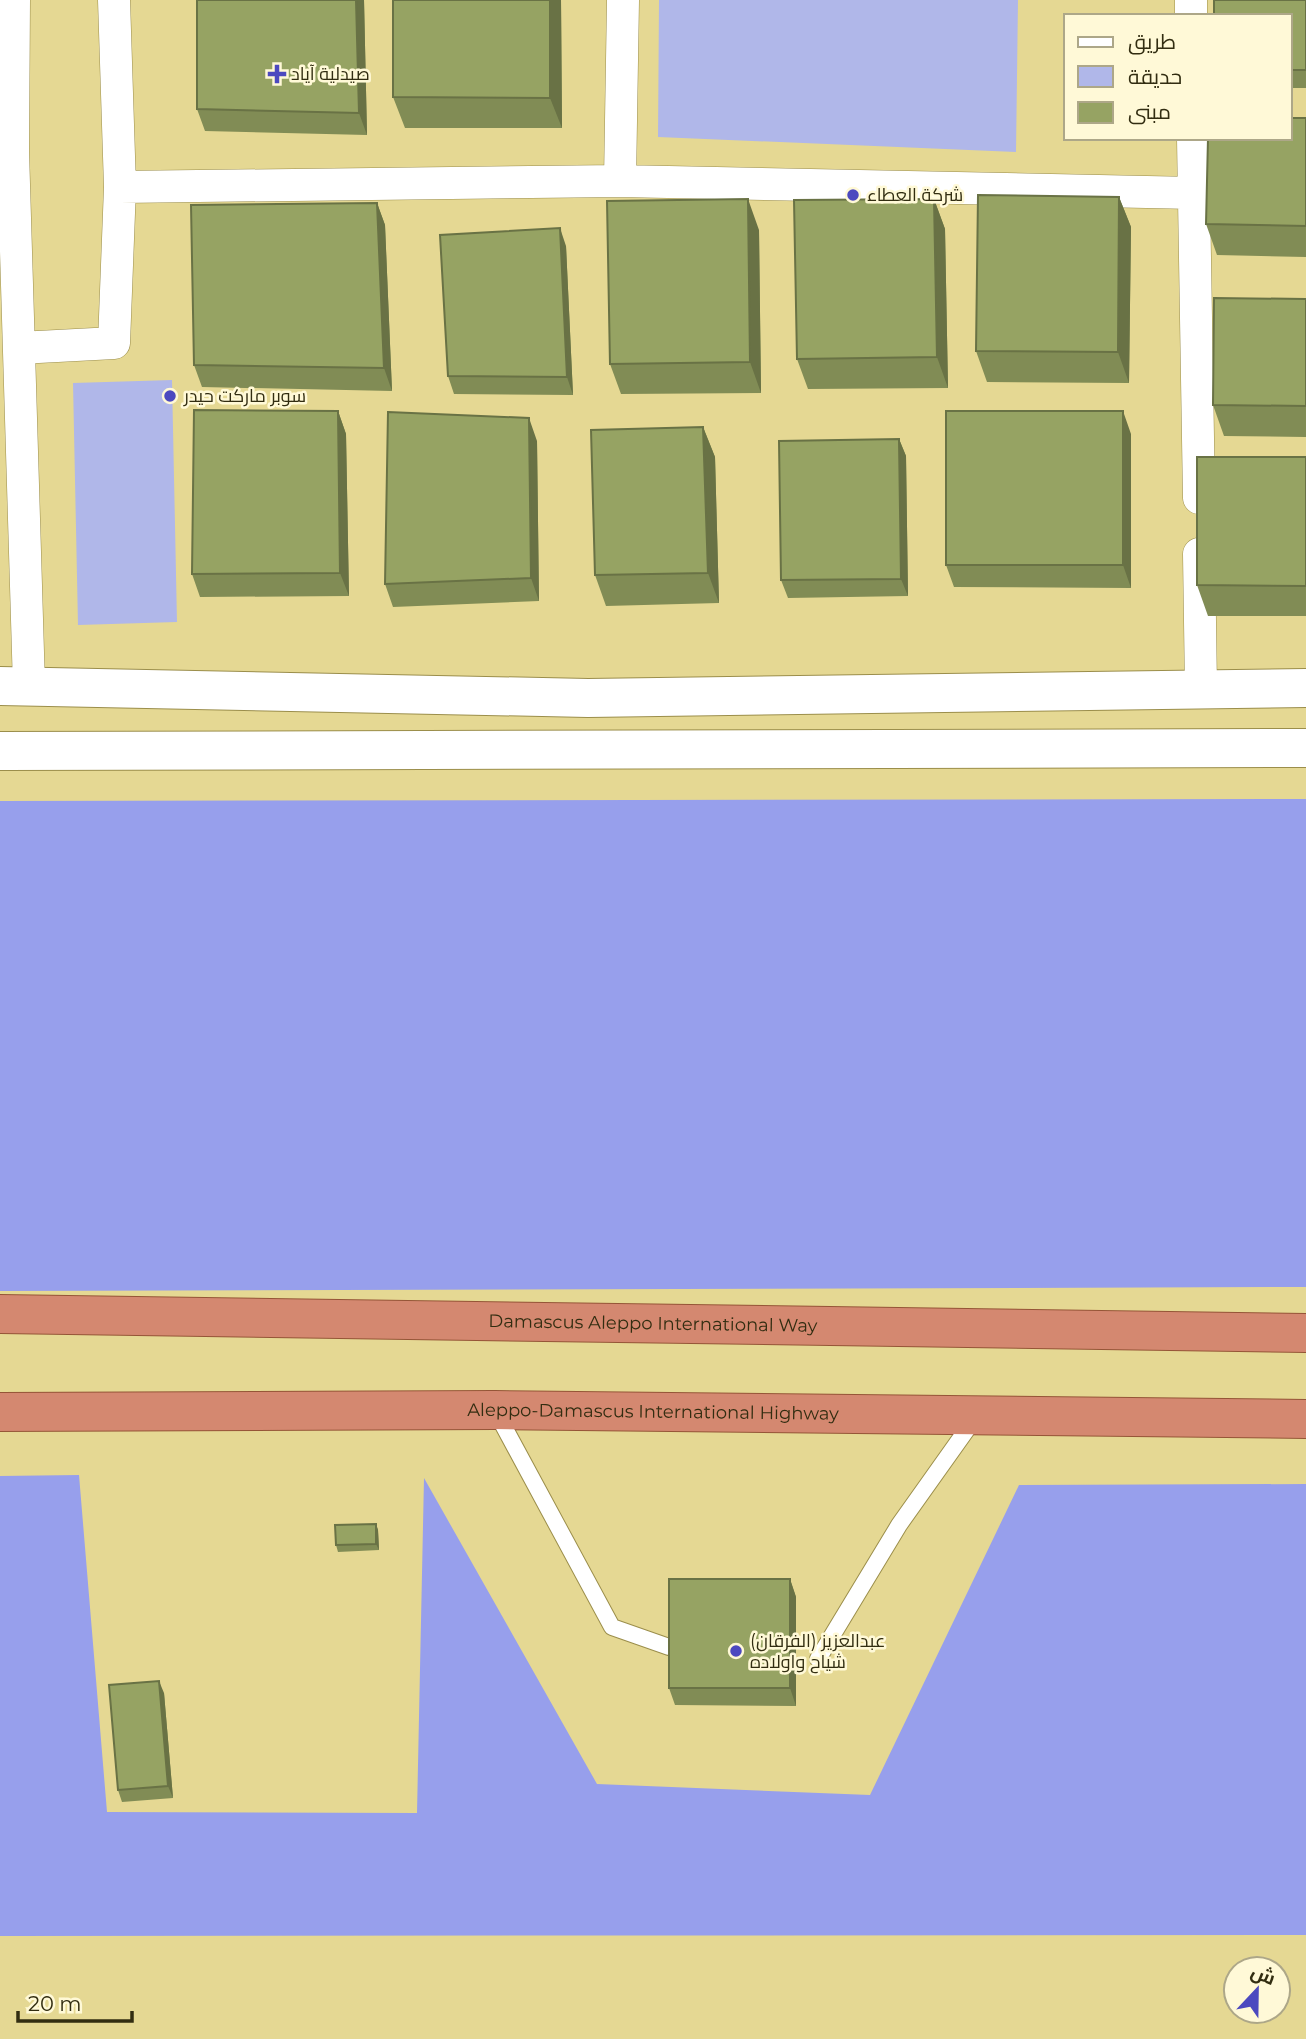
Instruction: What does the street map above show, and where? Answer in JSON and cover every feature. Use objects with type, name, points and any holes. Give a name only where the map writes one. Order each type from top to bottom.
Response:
[{"type":"highway","name":"Damascus Aleppo International Way","points":[[0,1314],[1306,1333]]},
{"type":"highway","name":"Aleppo-Damascus International Highway","points":[[0,1412],[495,1410],[1306,1419]]},
{"type":"street","points":[[14,0],[6,151],[19,348],[15,686],[588,698],[1306,688]]},
{"type":"street","points":[[19,348],[114,343],[120,187],[114,0]]},
{"type":"street","points":[[620,180],[623,0]]},
{"type":"street","points":[[1193,140],[1202,689]]},
{"type":"street","points":[[120,187],[620,180],[1194,193]]},
{"type":"street","points":[[0,751],[1306,748]]},
{"type":"lane","points":[[495,1410],[612,1627],[669,1647]]},
{"type":"lane","points":[[818,1659],[899,1525],[977,1414]]},
{"type":"green space","points":[[659,0],[1018,0],[1016,152],[658,137]]},
{"type":"green space","points":[[172,380],[177,622],[78,625],[73,383]]},
{"type":"shaded area","points":[[1306,799],[1306,1287],[0,1291],[0,801]]},
{"type":"shaded area","points":[[79,1475],[107,1812],[417,1813],[424,1478],[597,1784],[870,1795],[1019,1485],[1306,1484],[1306,1935],[0,1936],[0,1476]]},
{"type":"building","points":[[197,0],[356,0],[359,113],[197,109]]},
{"type":"building","points":[[393,0],[550,0],[550,98],[393,97]]},
{"type":"building","points":[[1214,0],[1306,0],[1306,70],[1292,70],[1292,14],[1214,14]]},
{"type":"building","points":[[1292,118],[1306,118],[1306,226],[1206,224],[1208,140],[1292,140]]},
{"type":"building","points":[[978,195],[1119,197],[1118,352],[976,351]]},
{"type":"building","points":[[748,199],[750,362],[610,364],[607,201]]},
{"type":"building","points":[[934,199],[937,357],[797,359],[794,200]]},
{"type":"building","points":[[377,203],[384,368],[194,365],[191,205]]},
{"type":"building","points":[[560,228],[567,377],[448,376],[440,235]]},
{"type":"building","points":[[1214,298],[1306,299],[1306,406],[1213,405]]},
{"type":"building","points":[[194,410],[338,411],[340,573],[192,574]]},
{"type":"building","points":[[946,411],[1123,411],[1123,565],[946,565]]},
{"type":"building","points":[[388,412],[529,418],[531,578],[385,584]]},
{"type":"building","points":[[703,427],[708,573],[595,575],[591,430]]},
{"type":"building","points":[[899,439],[901,579],[781,580],[779,441]]},
{"type":"building","points":[[1197,457],[1306,457],[1306,586],[1197,585]]},
{"type":"building","points":[[376,1524],[376,1544],[336,1545],[335,1525]]},
{"type":"building","name":"(الفرقان) عبدالعزيز شياح واولاده","points":[[669,1579],[790,1579],[790,1688],[669,1688]]},
{"type":"building","points":[[159,1681],[168,1786],[118,1790],[109,1685]]},
{"type":"place","name":"صيدلية آياد","points":[[277,74]]},
{"type":"place","name":"شركة العطاء","points":[[853,195]]},
{"type":"place","name":"سوبر ماركت حيدر","points":[[170,396]]},
{"type":"place","name":"(الفرقان) عبدالعزيز شياح واولاده","points":[[736,1651]]}]
